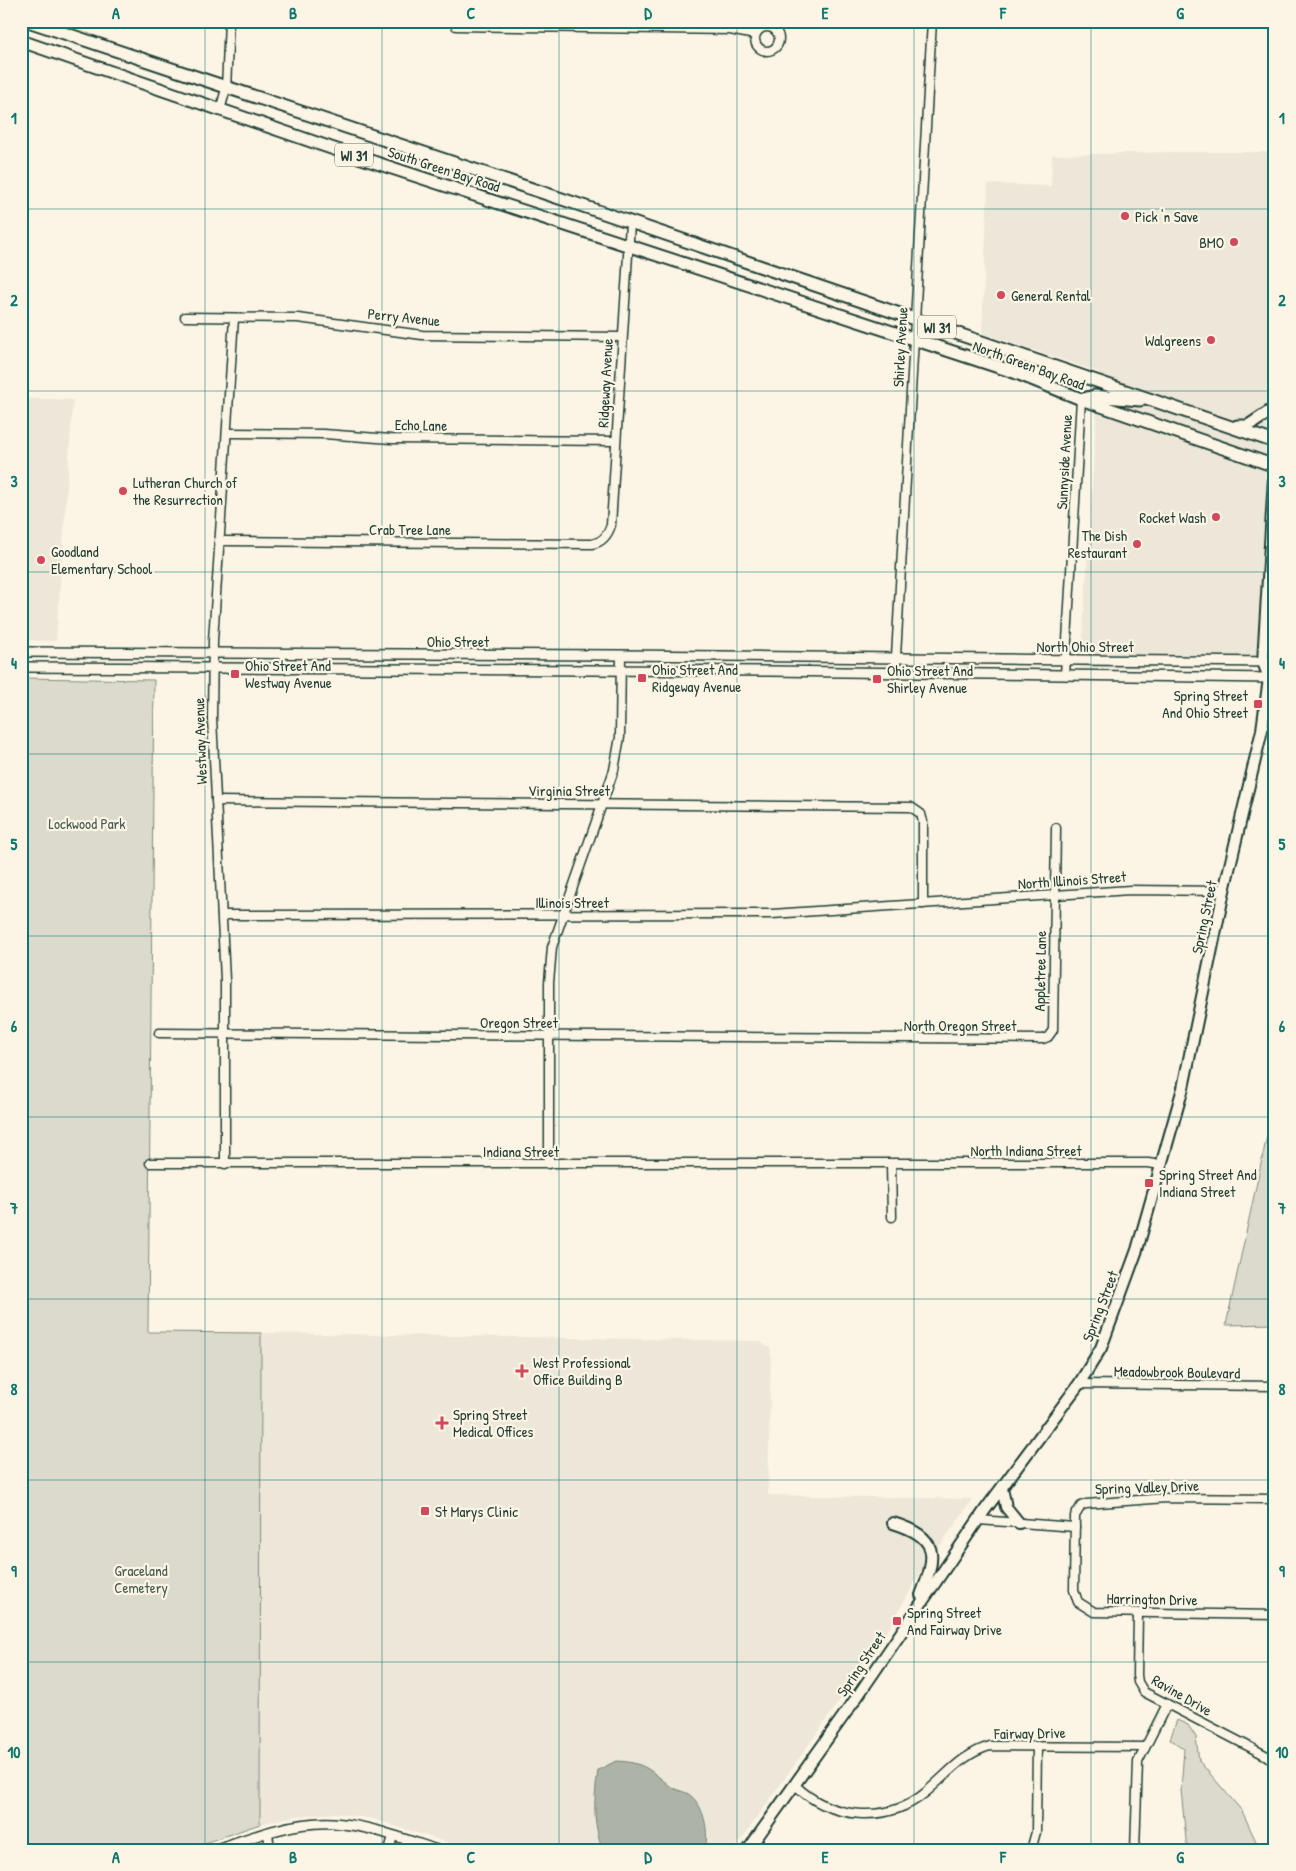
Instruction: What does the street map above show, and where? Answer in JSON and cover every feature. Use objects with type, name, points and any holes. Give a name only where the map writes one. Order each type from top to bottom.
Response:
[{"type":"main road","name":"South Green Bay Road","points":[[28,21],[688,242]]},
{"type":"main road","name":"South Green Bay Road","points":[[21,41],[220,110],[687,266]]},
{"type":"main road","name":"North Green Bay Road","points":[[688,242],[1275,442]]},
{"type":"main road","name":"North Green Bay Road","points":[[687,266],[1014,372],[1081,399],[1274,466]]},
{"type":"main road","points":[[1014,372],[1062,377],[1080,375]]},
{"type":"main road","points":[[1081,399],[1094,396],[1149,400]]},
{"type":"main road","points":[[1228,425],[1248,426],[1275,408]]},
{"type":"main road","name":"Spring Street","points":[[1269,678],[1263,662],[1275,461]]},
{"type":"main road","name":"Spring Street","points":[[748,1850],[978,1520],[1079,1384],[1102,1348],[1137,1250],[1183,1088],[1224,891],[1262,730],[1269,678],[1275,668]]},
{"type":"main road","points":[[1002,1488],[1006,1507],[1018,1523]]},
{"type":"main road","points":[[893,1523],[910,1528],[922,1535],[931,1548],[930,1567],[912,1614]]},
{"type":"street","points":[[220,110],[226,88],[229,21]]},
{"type":"street","name":"Shirley Avenue","points":[[895,674],[932,21]]},
{"type":"street","points":[[456,26],[523,25],[730,30],[755,35]]},
{"type":"street","name":"Ridgeway Avenue","points":[[600,542],[606,536],[610,524],[630,223]]},
{"type":"street","name":"Perry Avenue","points":[[185,317],[298,318],[422,335],[621,336]]},
{"type":"street","name":"Westway Avenue","points":[[225,1164],[225,1034],[222,915],[212,718],[212,654],[234,318]]},
{"type":"street","name":"Sunnyside Avenue","points":[[1065,675],[1081,399]]},
{"type":"street","name":"Echo Lane","points":[[226,433],[324,434],[391,439],[615,441]]},
{"type":"street","name":"Crab Tree Lane","points":[[219,541],[592,544],[600,542]]},
{"type":"street","name":"Ohio Street","points":[[21,652],[621,655],[896,659]]},
{"type":"street","points":[[362,654],[362,669]]},
{"type":"street","points":[[484,654],[484,670]]},
{"type":"street","points":[[549,1164],[550,965],[554,937],[618,754],[621,655]]},
{"type":"street","points":[[707,671],[708,656]]},
{"type":"street","points":[[794,672],[795,658]]},
{"type":"street","name":"North Ohio Street","points":[[896,659],[1275,662]]},
{"type":"street","points":[[1164,661],[1167,676]]},
{"type":"street","points":[[1214,661],[1214,677]]},
{"type":"street","name":"Ohio Street","points":[[21,667],[895,674]]},
{"type":"street","name":"North Ohio Street","points":[[895,674],[1269,678]]},
{"type":"street","name":"Virginia Street","points":[[216,801],[911,807],[920,812],[924,822],[923,904]]},
{"type":"street","points":[[1054,895],[1056,828]]},
{"type":"street","name":"North Illinois Street","points":[[923,904],[1130,890],[1224,891]]},
{"type":"street","name":"Appletree Lane","points":[[1040,1039],[1048,1038],[1053,1030],[1054,895]]},
{"type":"street","name":"Illinois Street","points":[[222,915],[562,916],[772,914],[923,904]]},
{"type":"street","name":"Oregon Street","points":[[158,1033],[879,1038]]},
{"type":"street","name":"North Oregon Street","points":[[879,1038],[1040,1039]]},
{"type":"street","name":"Indiana Street","points":[[150,1163],[891,1164]]},
{"type":"street","points":[[891,1164],[892,1216]]},
{"type":"street","name":"North Indiana Street","points":[[891,1164],[1161,1165]]},
{"type":"street","name":"Meadowbrook Boulevard","points":[[1079,1384],[1275,1386]]},
{"type":"street","name":"Spring Valley Drive","points":[[1075,1527],[1077,1511],[1086,1504],[1091,1503],[1120,1503],[1166,1498],[1275,1499]]},
{"type":"street","points":[[978,1520],[1075,1527]]},
{"type":"street","name":"Harrington Drive","points":[[1075,1527],[1074,1590],[1078,1602],[1094,1612],[1275,1615]]},
{"type":"street","name":"Ravine Drive","points":[[1138,1613],[1138,1682],[1144,1692],[1267,1756],[1275,1763]]},
{"type":"street","points":[[1135,1850],[1137,1770],[1145,1747],[1167,1704]]},
{"type":"street","name":"Fairway Drive","points":[[795,1784],[808,1796],[830,1808],[854,1814],[879,1814],[910,1803],[924,1794],[961,1759],[980,1749],[1001,1746],[1145,1747]]},
{"type":"street","points":[[1031,1850],[1036,1832],[1037,1746]]},
{"type":"street","points":[[214,1850],[300,1825],[332,1823],[358,1826],[437,1850]]},
{"type":"street","points":[[268,1833],[270,1850]]},
{"type":"street","points":[[389,1850],[393,1836]]},
{"type":"shaded area","points":[[1275,152],[1275,667],[1081,668],[1099,372],[982,333],[988,184],[1051,186],[1052,155]]},
{"type":"shaded area","name":"Goodland Elementary School","points":[[21,398],[73,400],[56,641],[21,640]]},
{"type":"shaded area","points":[[261,1333],[759,1341],[771,1349],[768,1495],[973,1499],[919,1575],[880,1644],[734,1850],[470,1850],[373,1819],[335,1813],[296,1816],[260,1824]]},
{"type":"shaded area","points":[[616,1761],[633,1763],[652,1771],[672,1788],[686,1793],[696,1801],[705,1821],[705,1850],[603,1850],[597,1830],[595,1810],[598,1770]]},
{"type":"green space","points":[[21,678],[154,680],[148,1332],[261,1333],[260,1824],[184,1850],[21,1850]]},
{"type":"green space","points":[[1275,1099],[1275,1324],[1226,1325]]},
{"type":"green space","points":[[1177,1720],[1188,1725],[1196,1737],[1199,1761],[1242,1811],[1260,1850],[1187,1850],[1181,1790],[1184,1749],[1170,1739]]},
{"type":"place","name":"Pick 'n Save","points":[[1125,216]]},
{"type":"place","name":"BMO","points":[[1234,242]]},
{"type":"place","name":"General Rental","points":[[1001,295]]},
{"type":"place","name":"Walgreens","points":[[1211,340]]},
{"type":"place","name":"Lutheran Church of the Resurrection","points":[[123,491]]},
{"type":"place","name":"Rocket Wash","points":[[1216,517]]},
{"type":"place","name":"The Dish Restaurant","points":[[1137,544]]},
{"type":"place","name":"Goodland Elementary School","points":[[41,560]]},
{"type":"place","name":"Ohio Street And Westway Avenue","points":[[235,674]]},
{"type":"place","name":"Ohio Street And Ridgeway Avenue","points":[[642,678]]},
{"type":"place","name":"Ohio Street And Shirley Avenue","points":[[877,679]]},
{"type":"place","name":"Spring Street And Ohio Street","points":[[1258,704]]},
{"type":"place","name":"Spring Street And Indiana Street","points":[[1149,1183]]},
{"type":"place","name":"West Professional Office Building B","points":[[522,1371]]},
{"type":"place","name":"Spring Street Medical Offices","points":[[442,1423]]},
{"type":"place","name":"St Marys Clinic","points":[[425,1511]]},
{"type":"place","name":"Spring Street And Fairway Drive","points":[[897,1621]]},
{"type":"park label","name":"Lockwood Park","points":[[87,823]]},
{"type":"park label","name":"Graceland Cemetery","points":[[141,1578]]}]
